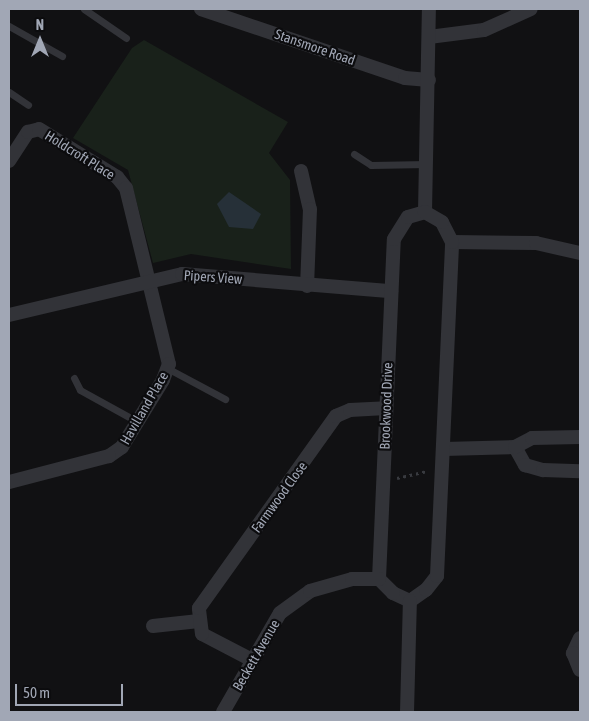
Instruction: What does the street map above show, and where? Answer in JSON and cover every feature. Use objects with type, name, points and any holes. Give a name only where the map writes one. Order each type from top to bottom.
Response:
[{"type":"street","name":"Stansmore Road","points":[[201,9],[405,78],[429,80]]},
{"type":"street","points":[[410,601],[426,590],[437,576],[452,242],[442,222],[425,212],[429,9]]},
{"type":"street","points":[[429,37],[484,30],[531,9]]},
{"type":"street","name":"Holdcroft Place","points":[[9,161],[28,132],[39,129],[117,177],[126,188],[148,283]]},
{"type":"street","points":[[301,171],[310,209],[307,286]]},
{"type":"street","name":"Brookwood Drive","points":[[379,579],[394,239],[408,217],[425,212]]},
{"type":"street","points":[[452,242],[536,243],[580,253]]},
{"type":"street","name":"Pipers View","points":[[9,315],[182,274],[307,286],[391,291]]},
{"type":"street","name":"Havilland Place","points":[[9,482],[109,456],[122,447],[138,422],[169,364],[148,283]]},
{"type":"street","name":"Farmwood Close","points":[[199,621],[199,608],[336,416],[350,410],[386,408]]},
{"type":"street","points":[[444,449],[515,447],[532,438],[580,437]]},
{"type":"street","points":[[515,447],[525,465],[543,470],[580,471]]},
{"type":"street","name":"Beckett Avenue","points":[[224,712],[280,614],[310,591],[352,579],[379,579]]},
{"type":"street","points":[[379,579],[393,593],[410,601]]},
{"type":"street","points":[[407,712],[410,601]]},
{"type":"street","points":[[153,626],[199,621],[202,634],[252,660]]},
{"type":"street","points":[[580,638],[573,653],[580,670]]},
{"type":"lane","points":[[84,9],[126,38]]},
{"type":"lane","points":[[9,26],[62,56]]},
{"type":"lane","points":[[9,92],[28,105]]},
{"type":"lane","points":[[354,154],[371,165],[427,164]]},
{"type":"lane","points":[[167,368],[225,400]]},
{"type":"lane","points":[[74,378],[80,390],[138,422]]},
{"type":"path","points":[[383,481],[443,468]]},
{"type":"shaded area","points":[[144,40],[288,122],[269,153],[290,180],[291,269],[191,254],[153,263],[128,170],[73,138],[132,48]]},
{"type":"shaded area","points":[[229,192],[261,214],[253,229],[229,227],[217,204]]}]
